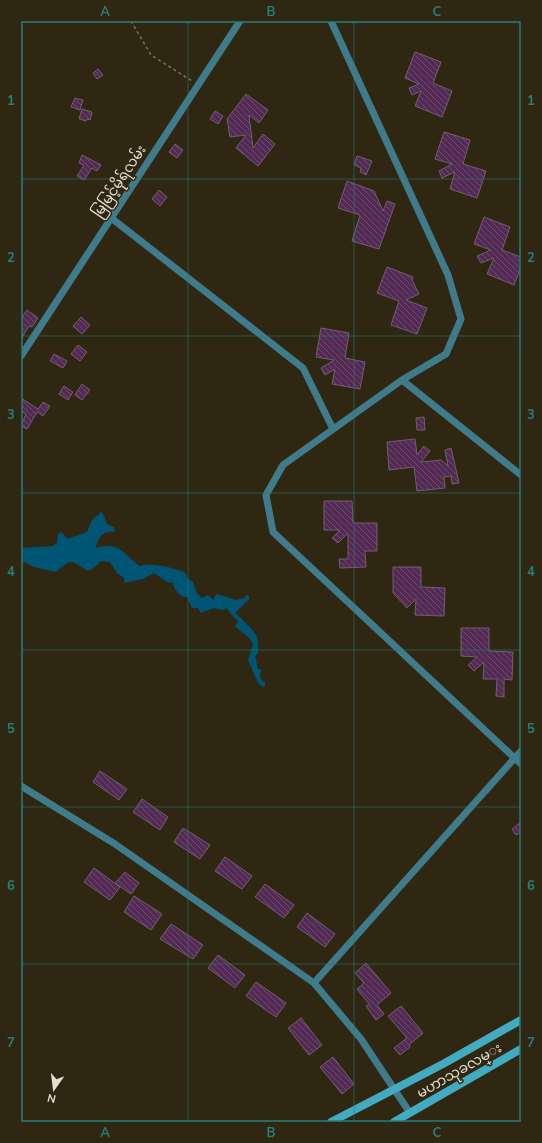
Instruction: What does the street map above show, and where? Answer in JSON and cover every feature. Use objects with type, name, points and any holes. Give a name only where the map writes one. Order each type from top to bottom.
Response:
[{"type":"main road","points":[[331,1122],[395,1090],[521,1020]]},
{"type":"main road","name":"မဟာသုခလမ္း","points":[[394,1122],[521,1049]]},
{"type":"street","name":"မြမြင့်မိုရ်လမ်း","points":[[21,356],[110,217],[240,21]]},
{"type":"street","points":[[331,21],[448,275],[461,319],[446,354],[402,380],[283,465],[266,495],[273,532],[518,761]]},
{"type":"street","points":[[110,217],[303,368],[333,429]]},
{"type":"street","points":[[402,380],[521,475]]},
{"type":"street","points":[[314,983],[518,761],[521,751]]},
{"type":"street","points":[[21,786],[115,844],[314,983],[361,1039],[410,1113]]},
{"type":"path","points":[[131,21],[150,55],[198,85]]},
{"type":"water","points":[[101,512],[107,524],[114,527],[115,532],[107,532],[101,536],[96,548],[104,546],[116,547],[140,566],[163,566],[186,573],[187,578],[193,582],[197,594],[202,598],[208,595],[213,600],[217,594],[236,600],[244,598],[246,595],[249,596],[249,599],[236,612],[257,637],[258,653],[255,656],[258,669],[261,669],[260,678],[265,683],[265,686],[263,687],[258,683],[248,660],[253,644],[250,639],[235,626],[238,622],[226,608],[223,610],[214,608],[201,613],[198,608],[192,608],[187,597],[180,595],[172,582],[169,583],[154,573],[143,579],[124,583],[124,578],[117,573],[110,562],[101,561],[90,570],[86,570],[73,562],[67,563],[56,572],[34,567],[21,560],[21,548],[53,546],[57,543],[58,534],[62,532],[67,539],[87,532],[92,520]]},
{"type":"building","points":[[415,52],[441,62],[433,83],[452,91],[442,117],[415,106],[421,91],[412,95],[409,88],[419,84],[405,78]]},
{"type":"building","points":[[98,69],[103,75],[97,79],[93,73]]},
{"type":"building","points":[[246,94],[268,110],[259,123],[249,115],[253,148],[263,134],[275,144],[258,166],[236,148],[246,135],[230,137],[227,119]]},
{"type":"building","points":[[75,98],[83,100],[80,110],[71,107]]},
{"type":"building","points":[[82,109],[92,112],[90,120],[87,119],[86,121],[79,119]]},
{"type":"building","points":[[215,111],[223,116],[218,124],[210,119]]},
{"type":"building","points":[[444,132],[470,140],[463,164],[486,171],[477,198],[450,189],[455,172],[442,178],[439,171],[452,164],[435,159]]},
{"type":"building","points":[[175,144],[183,150],[177,158],[169,152]]},
{"type":"building","points":[[82,155],[101,165],[97,171],[92,168],[84,180],[77,176],[84,165],[79,163]]},
{"type":"building","points":[[357,156],[372,161],[366,175],[360,172],[361,168],[354,165]]},
{"type":"building","points":[[347,181],[374,191],[383,211],[387,201],[395,204],[379,249],[352,241],[360,215],[338,208]]},
{"type":"building","points":[[159,190],[167,197],[160,206],[152,199]]},
{"type":"building","points":[[484,217],[510,227],[502,250],[521,257],[521,267],[514,285],[487,274],[494,258],[481,263],[477,256],[491,250],[474,244]]},
{"type":"building","points":[[387,267],[413,277],[412,280],[419,294],[406,300],[427,308],[417,334],[391,325],[399,301],[377,293]]},
{"type":"building","points":[[27,310],[38,318],[32,327],[29,326],[21,339],[21,318]]},
{"type":"building","points":[[81,317],[90,325],[82,334],[73,326]]},
{"type":"building","points":[[321,328],[349,333],[345,358],[365,362],[360,389],[332,384],[335,369],[325,375],[321,368],[334,360],[316,357]]},
{"type":"building","points":[[78,345],[87,352],[80,361],[71,354]]},
{"type":"building","points":[[54,354],[67,361],[63,368],[50,361]]},
{"type":"building","points":[[82,384],[90,390],[82,400],[75,395]]},
{"type":"building","points":[[64,386],[73,392],[68,400],[59,394]]},
{"type":"building","points":[[21,398],[38,409],[43,402],[50,406],[43,416],[37,412],[27,429],[21,426],[26,414],[21,411]]},
{"type":"building","points":[[424,417],[425,430],[417,430],[416,418]]},
{"type":"building","points":[[415,439],[417,455],[424,446],[430,451],[421,462],[441,460],[448,466],[445,450],[451,448],[459,483],[452,484],[451,476],[444,477],[445,488],[417,491],[414,467],[389,470],[387,442]]},
{"type":"building","points":[[324,501],[352,501],[353,523],[377,523],[377,551],[365,551],[366,567],[340,568],[339,559],[348,559],[348,533],[338,543],[332,538],[340,530],[324,530]]},
{"type":"building","points":[[393,567],[421,567],[421,587],[445,588],[444,616],[415,615],[416,599],[407,608],[393,593]]},
{"type":"building","points":[[461,628],[489,628],[489,651],[513,652],[512,680],[504,679],[504,697],[496,696],[497,679],[483,679],[484,662],[474,671],[468,665],[477,657],[461,656]]},
{"type":"building","points":[[100,771],[127,789],[119,800],[93,782]]},
{"type":"building","points":[[142,799],[168,817],[160,830],[133,812]]},
{"type":"building","points":[[521,822],[521,832],[516,835],[512,829]]},
{"type":"building","points":[[183,828],[210,845],[200,859],[174,842]]},
{"type":"building","points":[[225,857],[252,876],[242,889],[215,871]]},
{"type":"building","points":[[94,868],[120,887],[110,900],[84,882]]},
{"type":"building","points":[[125,872],[139,883],[131,894],[115,883]]},
{"type":"building","points":[[265,884],[294,905],[284,918],[255,897]]},
{"type":"building","points":[[134,896],[162,914],[151,930],[124,912]]},
{"type":"building","points":[[307,913],[335,934],[325,947],[297,927]]},
{"type":"building","points":[[171,924],[203,945],[193,959],[160,939]]},
{"type":"building","points":[[218,955],[245,975],[235,988],[208,968]]},
{"type":"building","points":[[366,963],[391,993],[377,1005],[384,1014],[376,1020],[366,1006],[369,1004],[357,989],[364,983],[355,973]]},
{"type":"building","points":[[256,982],[286,1003],[276,1017],[246,996]]},
{"type":"building","points":[[401,1006],[423,1033],[400,1055],[394,1048],[407,1038],[388,1016]]},
{"type":"building","points":[[301,1018],[322,1045],[309,1055],[288,1028]]},
{"type":"building","points":[[333,1057],[354,1084],[342,1094],[320,1067]]}]
